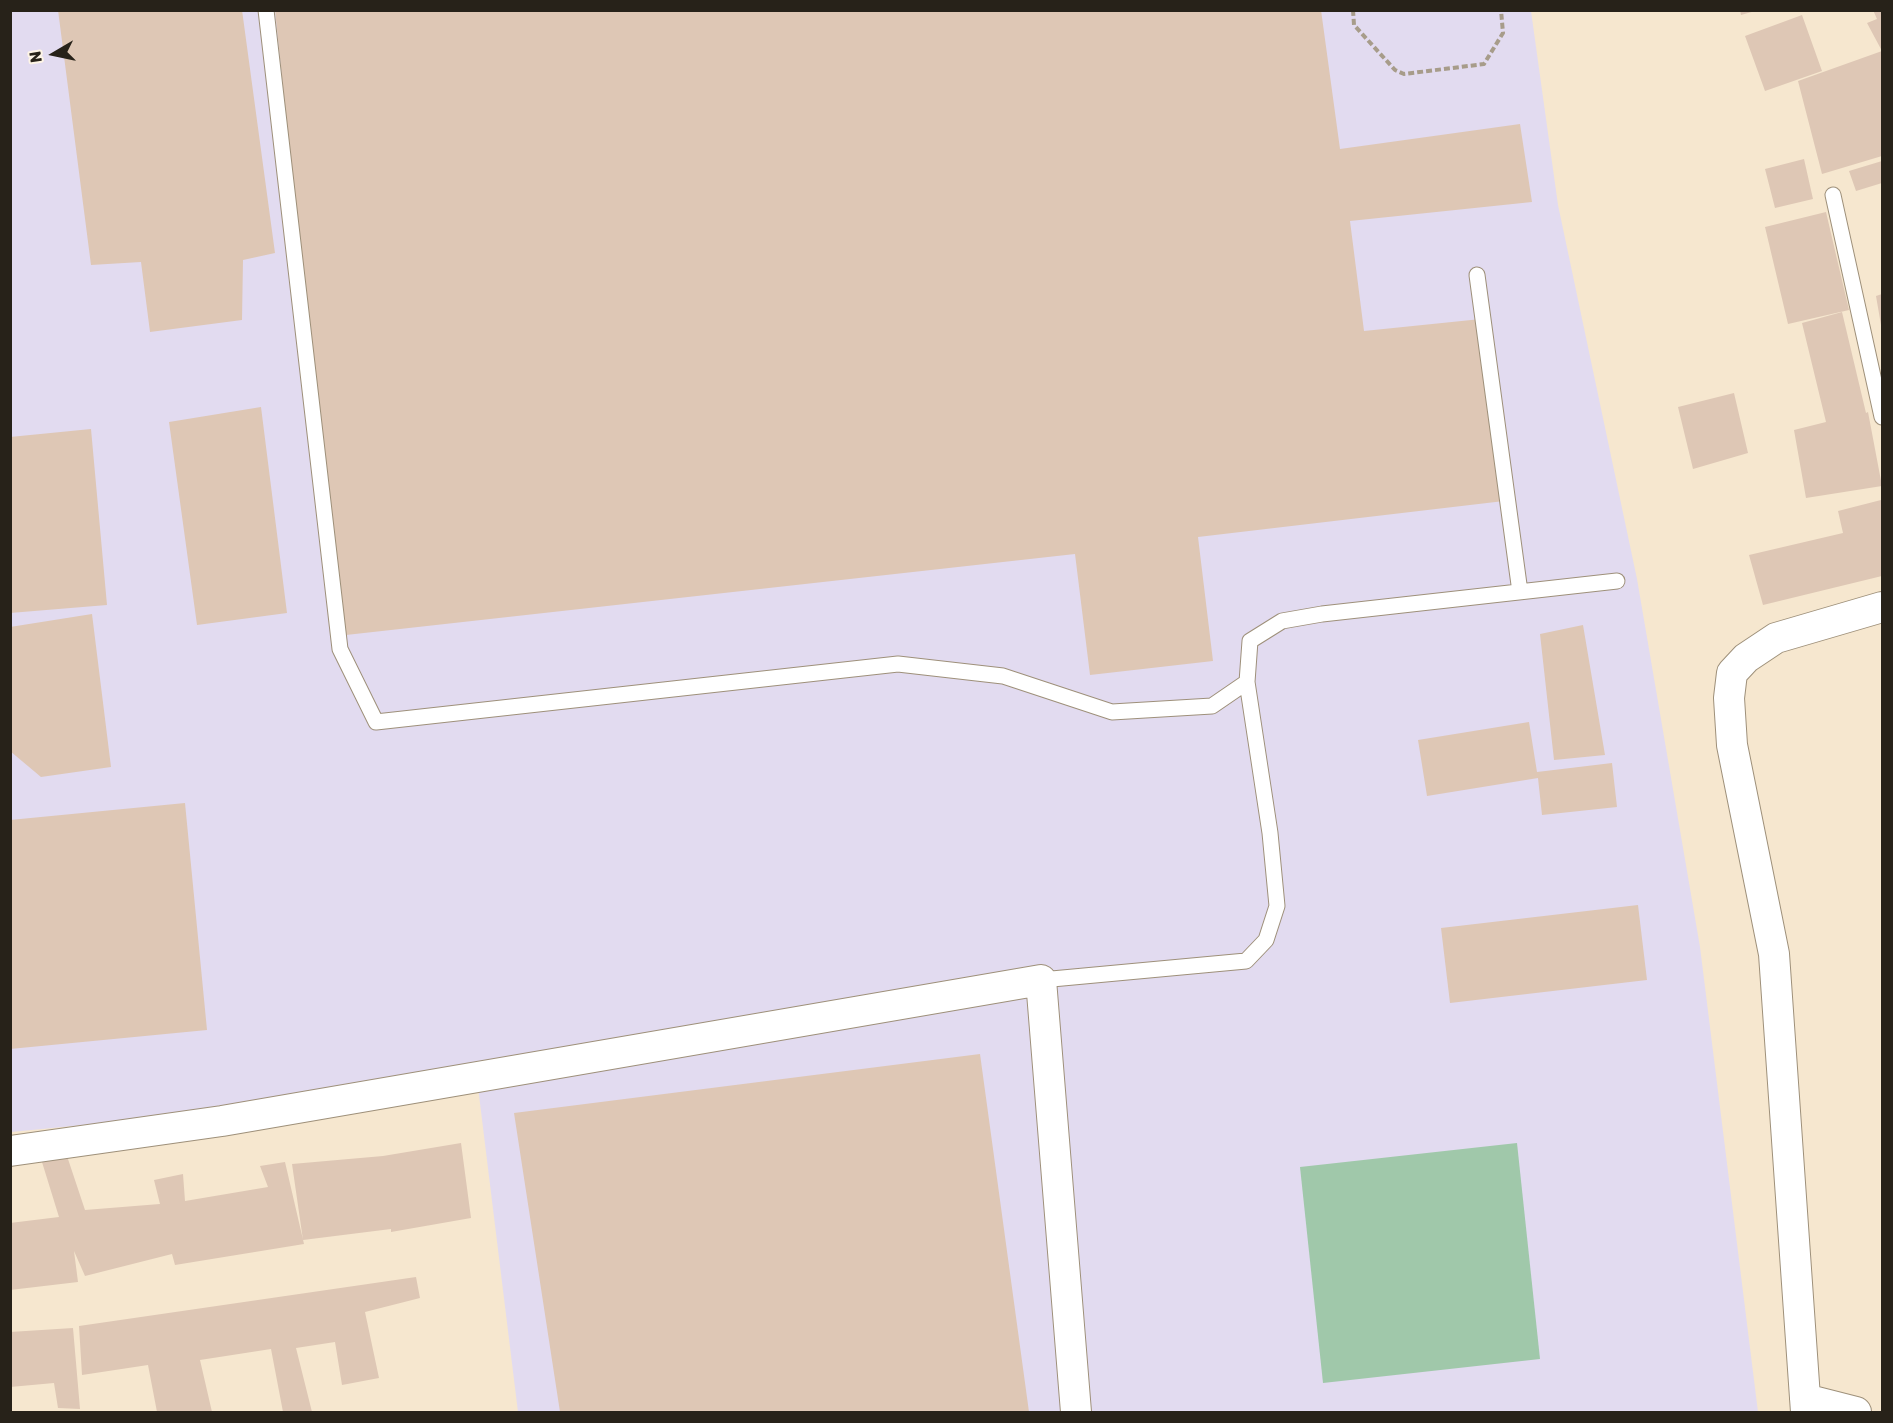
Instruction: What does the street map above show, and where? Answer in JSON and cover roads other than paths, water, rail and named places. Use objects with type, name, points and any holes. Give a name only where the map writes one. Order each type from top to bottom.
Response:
[{"type":"street","points":[[1856,1413],[1805,1406],[1774,954],[1732,745],[1729,698],[1732,673],[1746,658],[1776,638],[1882,607]]},
{"type":"street","points":[[10,1151],[222,1121],[1041,980],[1076,1413]]},
{"type":"lane","points":[[266,10],[340,649],[376,722],[898,664],[1003,676],[1112,712],[1212,706],[1247,682]]},
{"type":"lane","points":[[1833,195],[1882,417]]},
{"type":"lane","points":[[1477,275],[1520,592]]},
{"type":"lane","points":[[1041,980],[1246,961],[1266,940],[1276,906],[1270,833],[1247,682],[1250,641],[1282,621],[1322,614],[1617,581]]}]
